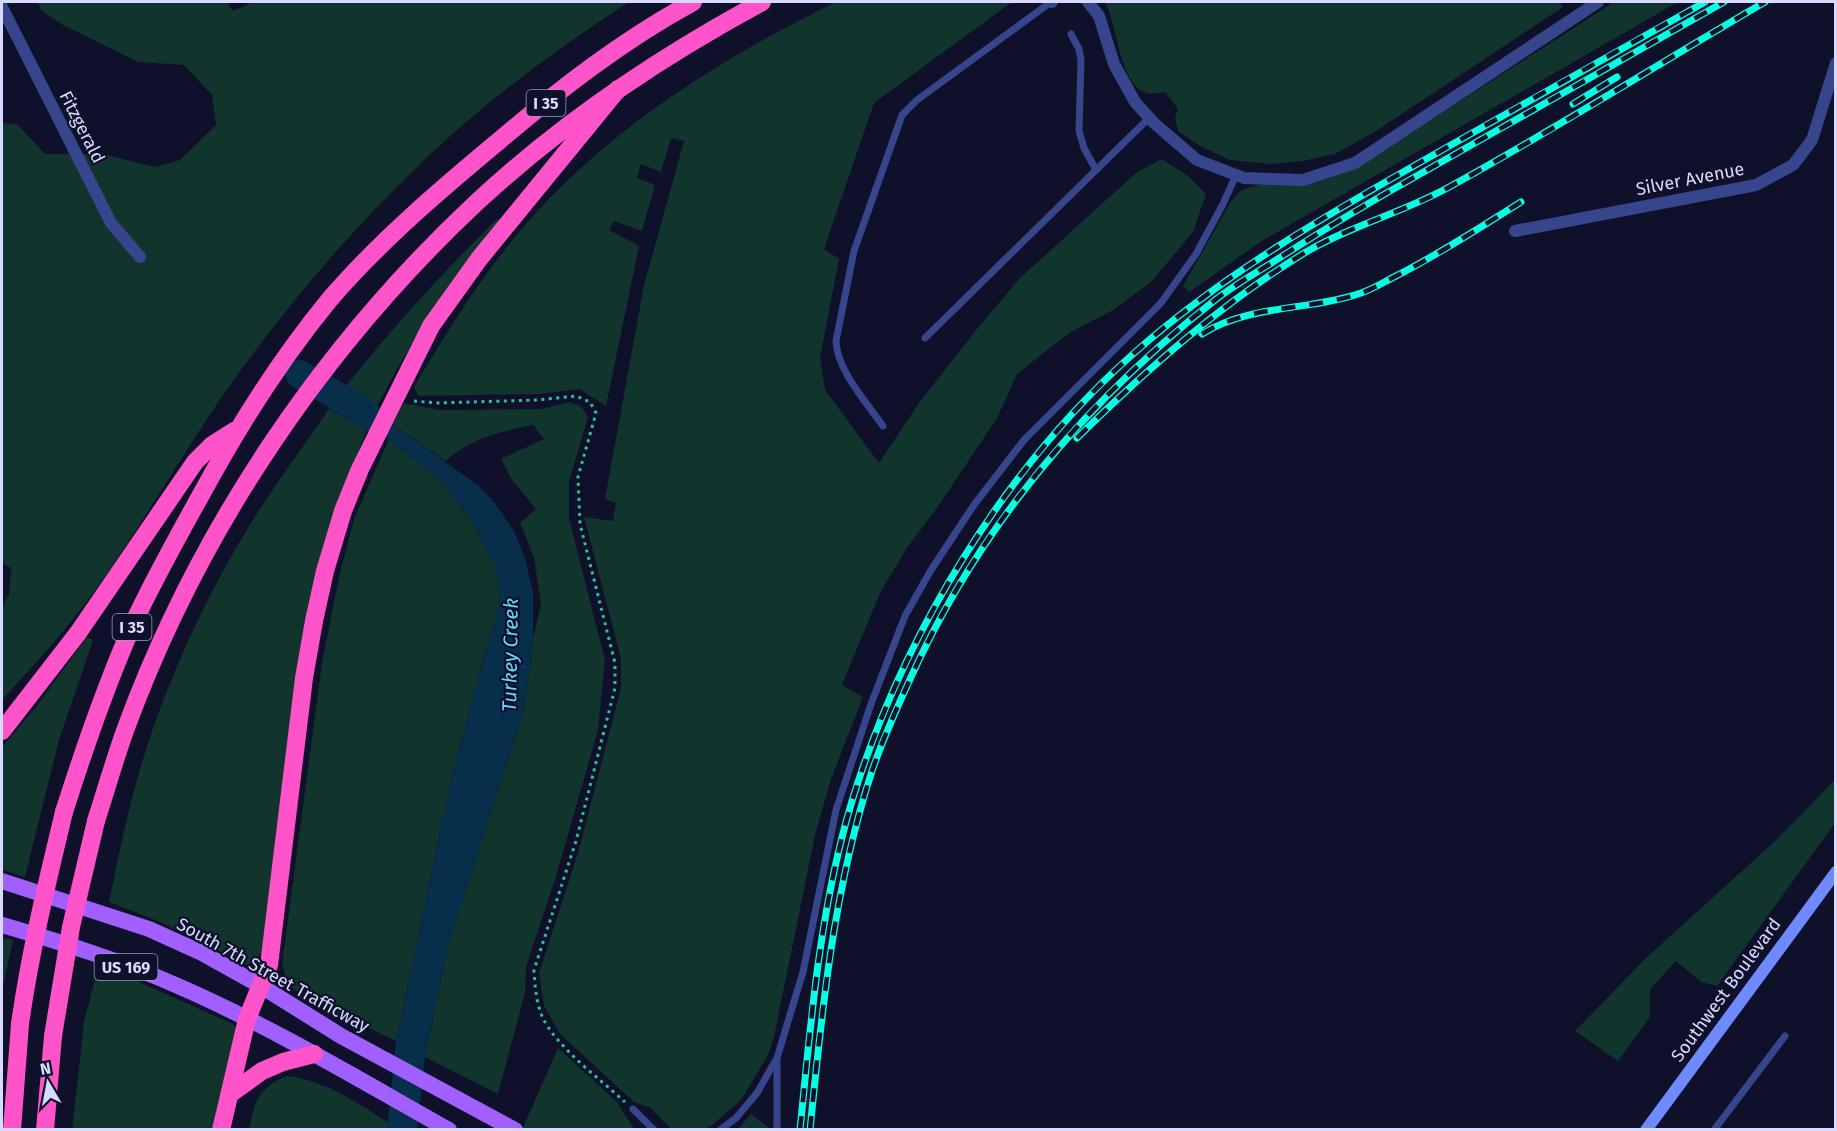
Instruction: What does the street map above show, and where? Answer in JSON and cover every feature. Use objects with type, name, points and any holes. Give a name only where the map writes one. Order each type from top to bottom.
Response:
[{"type":"highway","name":"I 35","points":[[12,1130],[20,1024],[28,970],[38,918],[64,812],[87,739],[134,624],[218,448],[236,430],[269,379],[331,299],[374,252],[457,176],[548,101],[613,51],[693,2]]},
{"type":"highway","name":"I 35","points":[[45,1130],[53,1036],[70,927],[96,821],[126,728],[156,657],[205,556],[241,493],[283,428],[328,366],[436,241],[479,200],[532,155],[618,89],[706,31],[762,2]]},
{"type":"highway","points":[[221,1130],[248,1019],[269,965],[304,678],[314,621],[343,511],[360,469],[431,327],[486,251],[618,89]]},
{"type":"highway","points":[[2,731],[78,633],[195,462],[218,448]]},
{"type":"highway","points":[[230,1094],[262,1071],[283,1062],[320,1058]]},
{"type":"main road","name":"Southwest Boulevard","points":[[1646,1129],[1836,872]]},
{"type":"main road","name":"South 7th Street Trafficway","points":[[2,881],[149,929],[202,954],[261,986],[341,1036],[515,1130]]},
{"type":"main road","name":"US 169","points":[[2,925],[56,941],[177,985],[248,1019],[449,1130]]},
{"type":"street","points":[[1088,2],[1099,16],[1114,64],[1136,102],[1149,118],[1197,160],[1244,178],[1303,180],[1355,163],[1598,2]]},
{"type":"street","name":"Fitzgerald","points":[[2,7],[111,223],[140,257]]},
{"type":"street","name":"Silver Avenue","points":[[1515,231],[1756,185],[1793,165],[1812,140],[1836,63]]},
{"type":"lane","points":[[883,426],[843,368],[836,352],[836,341],[854,251],[902,115],[917,100],[1052,2]]},
{"type":"lane","points":[[1071,34],[1081,60],[1079,131],[1084,147],[1096,170]]},
{"type":"lane","points":[[925,338],[1149,118]]},
{"type":"lane","points":[[720,1130],[736,1118],[756,1093],[777,1058],[803,972],[836,810],[871,704],[905,616],[931,570],[974,505],[1024,440],[1161,303],[1196,254],[1236,175]]},
{"type":"lane","points":[[1713,1130],[1785,1036]]},
{"type":"lane","points":[[777,1058],[777,1130]]},
{"type":"lane","points":[[633,1109],[654,1130]]},
{"type":"path","points":[[414,400],[438,403],[537,400],[576,396],[590,402],[596,413],[578,477],[578,502],[580,524],[615,663],[615,688],[576,841],[534,970],[535,993],[542,1016],[554,1036],[633,1109]]},
{"type":"green space","points":[[38,2],[227,2],[233,11],[253,2],[629,2],[544,61],[489,103],[412,172],[344,243],[301,292],[241,370],[94,592],[61,634],[2,700],[2,606],[9,595],[11,568],[2,563],[2,123],[17,124],[45,154],[102,154],[156,167],[180,160],[216,125],[212,95],[184,65],[138,62],[63,25],[41,10]]},
{"type":"green space","points":[[836,2],[1012,2],[874,103],[824,249],[839,259],[820,358],[825,390],[879,463],[919,403],[1020,278],[1137,172],[1162,159],[1188,176],[1206,194],[1193,232],[1151,282],[1113,310],[1069,333],[1017,374],[997,418],[937,508],[907,548],[880,593],[842,685],[863,697],[831,779],[815,835],[774,1037],[768,1055],[741,1100],[711,1126],[706,1129],[671,1129],[651,1108],[634,1102],[560,1034],[544,1006],[539,973],[578,853],[621,688],[621,659],[584,517],[613,521],[616,503],[605,499],[644,285],[684,141],[671,138],[661,172],[641,164],[637,178],[655,185],[642,231],[614,221],[609,230],[639,246],[606,406],[579,389],[541,394],[418,396],[414,387],[459,314],[497,260],[543,205],[580,169],[619,136],[702,76]]},
{"type":"green space","points":[[1105,2],[1560,2],[1563,7],[1373,133],[1335,154],[1303,161],[1270,164],[1230,160],[1200,146],[1178,131],[1175,118],[1178,109],[1165,92],[1147,93],[1138,88],[1130,78]]},
{"type":"green space","points":[[1614,2],[1678,2],[1262,241],[1189,292],[1183,286],[1229,205],[1241,191],[1258,185],[1319,181],[1367,161]]},
{"type":"green space","points":[[497,219],[499,223],[425,322],[375,410],[343,390],[417,302]]},
{"type":"green space","points":[[569,402],[581,406],[588,417],[569,482],[569,518],[605,660],[598,730],[557,873],[526,967],[525,993],[498,1094],[425,1057],[449,942],[524,710],[533,640],[541,603],[534,558],[520,523],[536,509],[512,480],[501,459],[544,439],[533,425],[497,433],[476,441],[445,461],[392,424],[404,403],[438,410],[541,409]]},
{"type":"green space","points":[[329,409],[367,430],[341,495],[263,949],[257,960],[247,965],[158,921],[109,902],[129,810],[144,756],[163,701],[186,646],[212,592],[250,524]]},
{"type":"green space","points":[[389,439],[441,481],[471,520],[496,565],[500,606],[479,673],[449,789],[396,1041],[354,1021],[345,1023],[302,997],[288,983],[282,965],[322,663],[339,577],[354,519]]},
{"type":"green space","points":[[87,637],[93,640],[59,740],[25,877],[2,870],[2,747],[36,707]]},
{"type":"green space","points":[[1835,780],[1835,823],[1717,986],[1701,982],[1676,961],[1650,989],[1650,1017],[1618,1061],[1575,1031],[1646,958],[1774,842]]},
{"type":"green space","points":[[2,937],[13,940],[2,991]]},
{"type":"green space","points":[[99,964],[236,1027],[213,1129],[72,1130],[84,1022]]},
{"type":"green space","points":[[558,1048],[617,1102],[634,1129],[522,1130]]},
{"type":"green space","points":[[287,1076],[314,1082],[340,1094],[389,1123],[387,1130],[249,1130],[259,1097],[270,1085]]},
{"type":"green space","points":[[751,1114],[768,1127],[769,1129],[738,1129]]},
{"type":"water","points":[[343,390],[478,485],[495,503],[514,531],[525,558],[533,593],[533,640],[524,710],[449,942],[425,1057],[417,1129],[387,1129],[396,1041],[449,789],[479,673],[500,606],[496,565],[471,520],[441,481],[389,439],[329,409]]},
{"type":"waterway","name":"Turkey Creek","points":[[299,374],[370,417]]},
{"type":"railway","points":[[800,1130],[824,923],[841,841],[873,739],[899,678],[929,618],[963,559],[1001,502],[1042,449],[1086,399],[1133,354],[1204,297],[1241,271],[1356,199],[1705,2]]},
{"type":"railway","points":[[810,1130],[819,1039],[839,903],[859,815],[876,759],[911,677],[969,568],[1003,518],[1040,470],[1079,424],[1122,381],[1167,340],[1229,290],[1383,195],[1724,2]]},
{"type":"railway","points":[[1077,438],[1186,338],[1245,293],[1306,252],[1451,186],[1765,2]]},
{"type":"railway","points":[[1573,104],[1617,77]]},
{"type":"railway","points":[[1202,334],[1240,317],[1341,299],[1365,291],[1426,260],[1521,202]]}]
